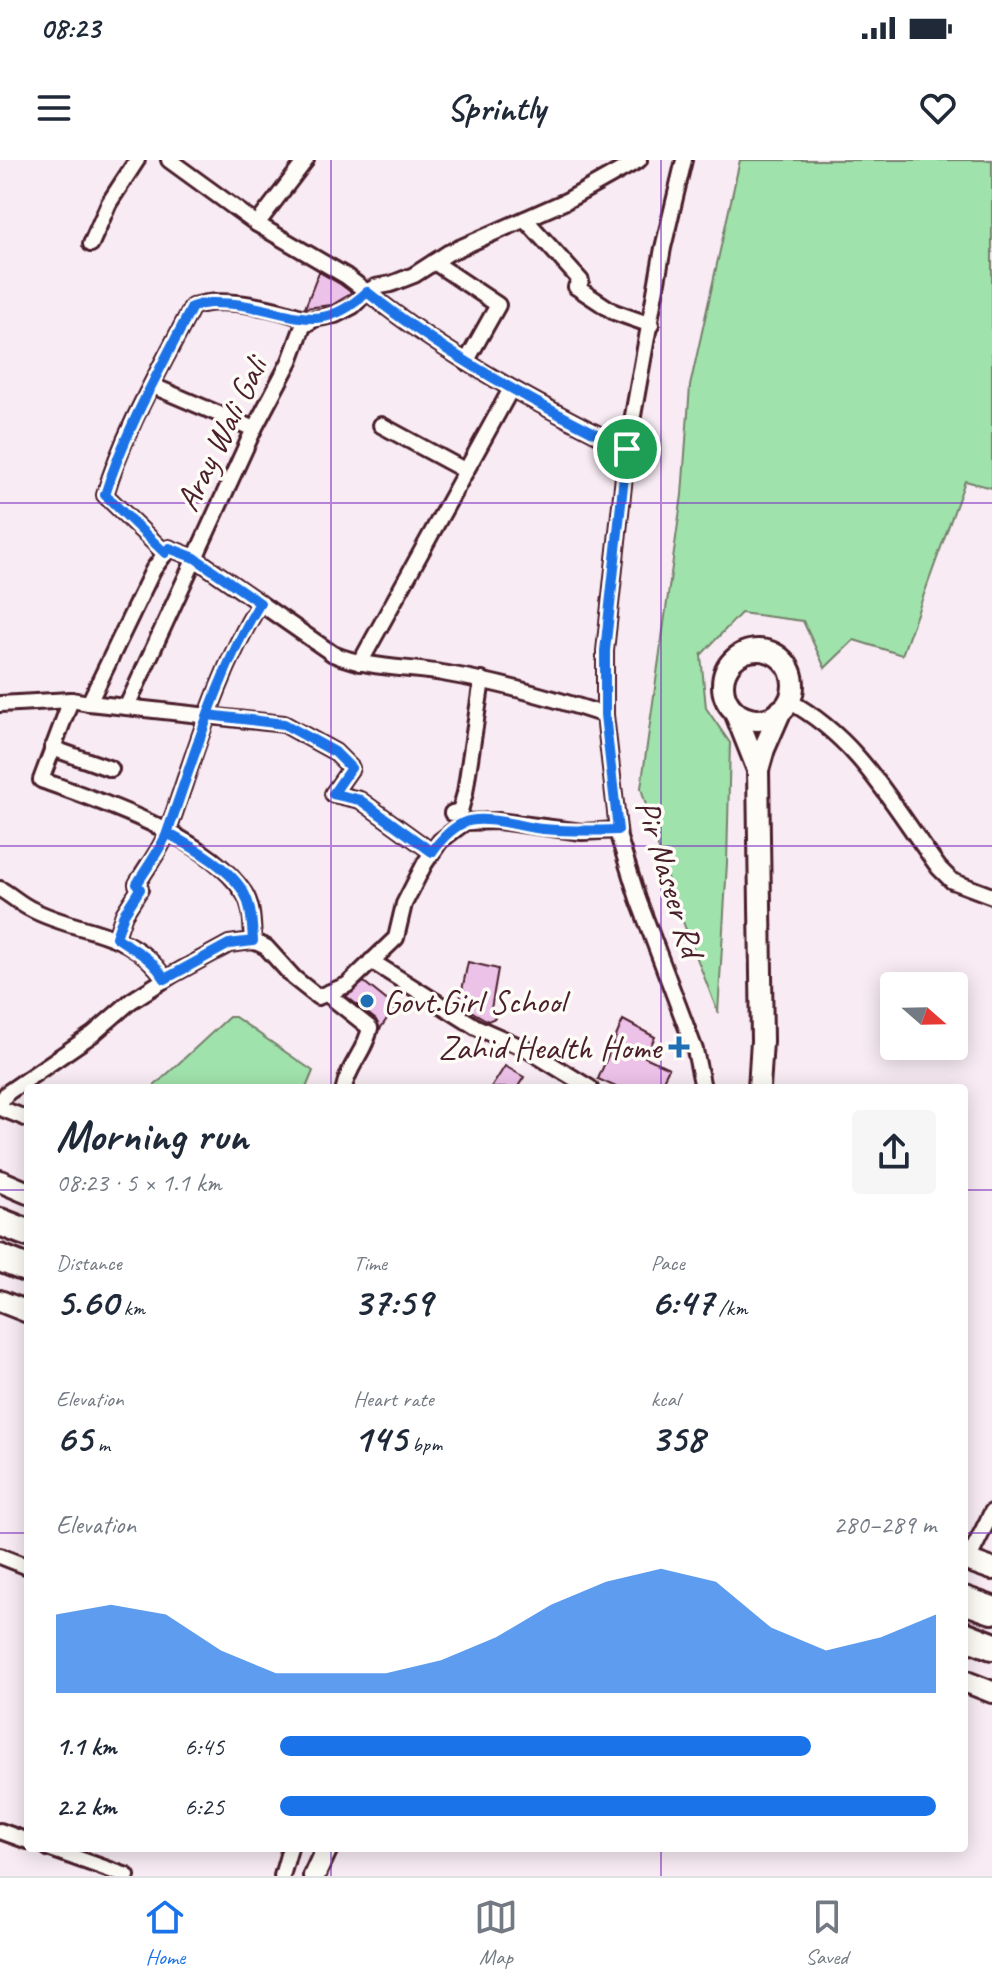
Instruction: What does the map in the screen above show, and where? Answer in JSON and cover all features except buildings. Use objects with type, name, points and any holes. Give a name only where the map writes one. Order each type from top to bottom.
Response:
[{"type":"highway","points":[[0,1222],[24,1231]]},
{"type":"highway","points":[[0,1258],[24,1267]]},
{"type":"highway","points":[[968,1601],[992,1610]]},
{"type":"highway","points":[[968,1637],[992,1646]]},
{"type":"street","points":[[91,244],[109,203],[137,160]]},
{"type":"street","points":[[169,160],[257,224],[346,276],[466,362],[627,449]]},
{"type":"street","points":[[257,224],[306,160]]},
{"type":"street","points":[[165,553],[105,495],[112,471],[192,307],[206,302],[256,307],[311,321],[335,315],[353,306],[375,287],[414,275],[448,253],[566,201],[639,160]]},
{"type":"street","name":"Pir Naseer Rd","points":[[684,160],[635,391],[605,651],[605,715],[618,830],[638,899],[695,1050],[702,1084]]},
{"type":"street","points":[[525,219],[581,281],[576,287],[614,312],[651,325]]},
{"type":"street","points":[[434,262],[498,305],[466,362]]},
{"type":"street","name":"Aray Wali Gali","points":[[89,703],[153,570],[165,553],[169,548],[195,558],[254,429],[290,361],[303,326],[311,321]]},
{"type":"street","points":[[153,386],[254,429]]},
{"type":"street","points":[[360,663],[511,389]]},
{"type":"street","points":[[381,425],[466,471]]},
{"type":"street","points":[[127,706],[195,558],[333,654],[360,663],[482,680],[542,694],[605,715]]},
{"type":"street","points":[[116,937],[124,914],[140,889],[137,884],[167,833],[240,635],[260,603]]},
{"type":"street","points":[[758,770],[724,693],[726,671],[741,654],[751,650],[773,653],[789,668],[792,679],[785,706],[768,739],[758,770],[762,1041],[759,1084]]},
{"type":"street","points":[[452,813],[460,811],[465,793],[482,680]]},
{"type":"street","points":[[71,700],[41,780],[93,798],[167,833],[223,868],[246,895],[253,941]]},
{"type":"street","points":[[0,704],[71,700],[284,724],[335,752],[351,768],[333,794],[360,800],[432,852]]},
{"type":"street","points":[[735,712],[744,717],[764,719],[785,706]]},
{"type":"street","points":[[785,706],[817,718],[841,737],[952,881],[992,896]]},
{"type":"street","points":[[52,748],[111,769]]},
{"type":"street","points":[[24,1117],[0,1106],[7,1093],[93,1034],[131,1001],[229,944],[253,941],[266,947],[294,978],[318,997],[347,985],[396,938],[404,904],[432,852],[440,841],[465,822],[498,821],[582,832],[618,830]]},
{"type":"street","points":[[0,889],[31,909],[95,933],[116,937],[138,949],[156,965],[165,979]]},
{"type":"street","points":[[371,961],[476,1027],[528,1050],[583,1084]]},
{"type":"street","points":[[327,994],[370,1028],[361,1052],[346,1075],[345,1084]]},
{"type":"street","points":[[0,1181],[24,1191]]},
{"type":"street","points":[[0,1301],[24,1310]]},
{"type":"street","points":[[968,1555],[992,1512]]},
{"type":"street","points":[[0,1556],[24,1565]]},
{"type":"street","points":[[968,1560],[992,1569]]},
{"type":"street","points":[[968,1683],[992,1692]]},
{"type":"street","points":[[0,1831],[24,1840]]},
{"type":"street","points":[[59,1852],[127,1876]]},
{"type":"street","points":[[282,1876],[289,1852]]},
{"type":"street","points":[[314,1876],[325,1852]]},
{"type":"green space","points":[[740,160],[992,160],[992,488],[965,481],[902,655],[854,640],[825,668],[803,621],[741,613],[701,655],[706,708],[730,743],[718,1013],[670,888],[641,788],[682,495],[690,386]]},
{"type":"green space","points":[[229,1017],[235,1017],[313,1071],[308,1084],[156,1084]]},
{"type":"place","name":"Govt.Girl School","points":[[367,1001]]},
{"type":"place","name":"Zahid Health Home","points":[[679,1047]]},
{"type":"route","points":[[627,449],[539,405],[469,364],[367,292],[353,306],[335,315],[311,321],[256,307],[206,302],[192,307],[130,431],[105,495],[165,553],[169,548],[195,558],[260,603],[240,635],[212,703],[173,811],[167,833],[137,884],[140,889],[124,914],[116,937],[138,949],[156,965],[165,979],[229,944],[253,941],[246,895],[223,868],[167,833],[208,715],[284,724],[335,752],[351,768],[333,794],[360,800],[432,852],[440,841],[465,822],[498,821],[582,832],[618,830],[605,715],[605,651],[627,449]]}]
